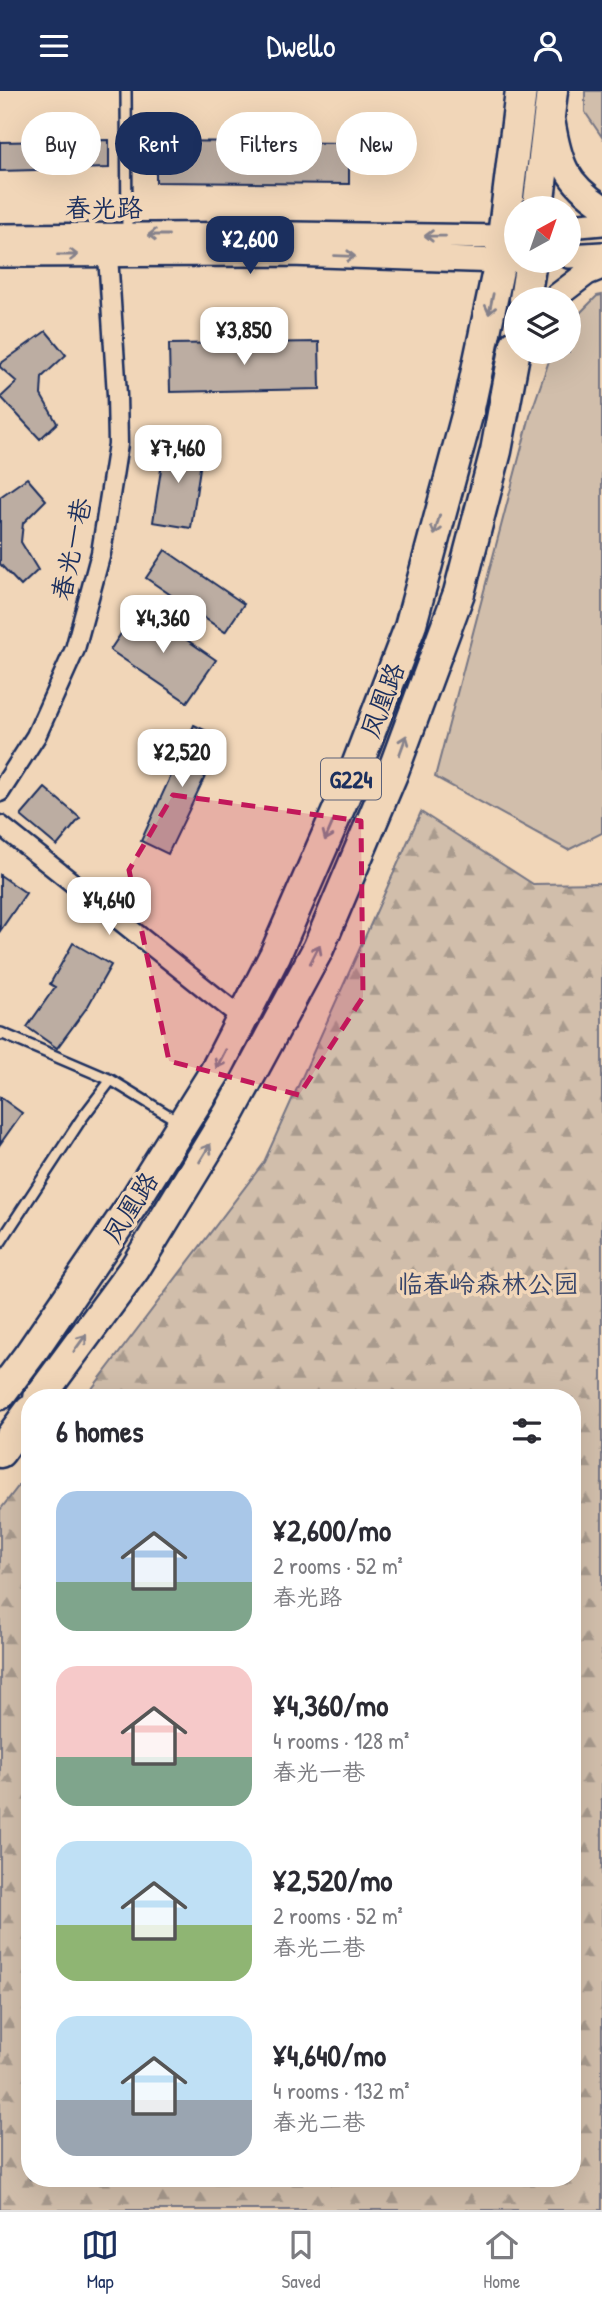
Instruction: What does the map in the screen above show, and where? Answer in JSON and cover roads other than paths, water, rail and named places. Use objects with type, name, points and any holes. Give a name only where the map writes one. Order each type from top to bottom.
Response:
[{"type":"highway","name":"凤凰路","points":[[513,196],[522,91]]},
{"type":"highway","points":[[539,196],[551,99]]},
{"type":"highway","name":"凤凰路","points":[[0,1394],[132,1205],[215,1072],[275,955],[347,789],[410,627],[504,268]]},
{"type":"highway","name":"凤凰路","points":[[46,1389],[135,1268],[230,1112],[318,949],[392,774],[459,593],[496,451],[512,364]]},
{"type":"highway","points":[[0,1452],[21,1423]]},
{"type":"main road","points":[[551,99],[556,142],[572,182],[602,206]]},
{"type":"main road","points":[[581,225],[602,223]]},
{"type":"main road","name":"春光路","points":[[0,236],[292,234],[504,248]]},
{"type":"main road","name":"春光路","points":[[0,255],[290,254],[504,248]]},
{"type":"main road","points":[[581,255],[602,254]]},
{"type":"main road","points":[[569,287],[587,273],[602,267]]},
{"type":"street","name":"春光一巷","points":[[0,792],[36,736],[75,649],[101,554],[118,444],[108,255]]},
{"type":"street","points":[[0,825],[242,1018]]},
{"type":"lane","points":[[126,91],[127,235]]},
{"type":"lane","points":[[0,1035],[1,1033],[111,1080],[182,1124]]},
{"type":"lane","points":[[0,1243],[82,1118],[111,1080]]},
{"type":"park label","name":"临春岭森林公园","points":[[488,1283]]}]
